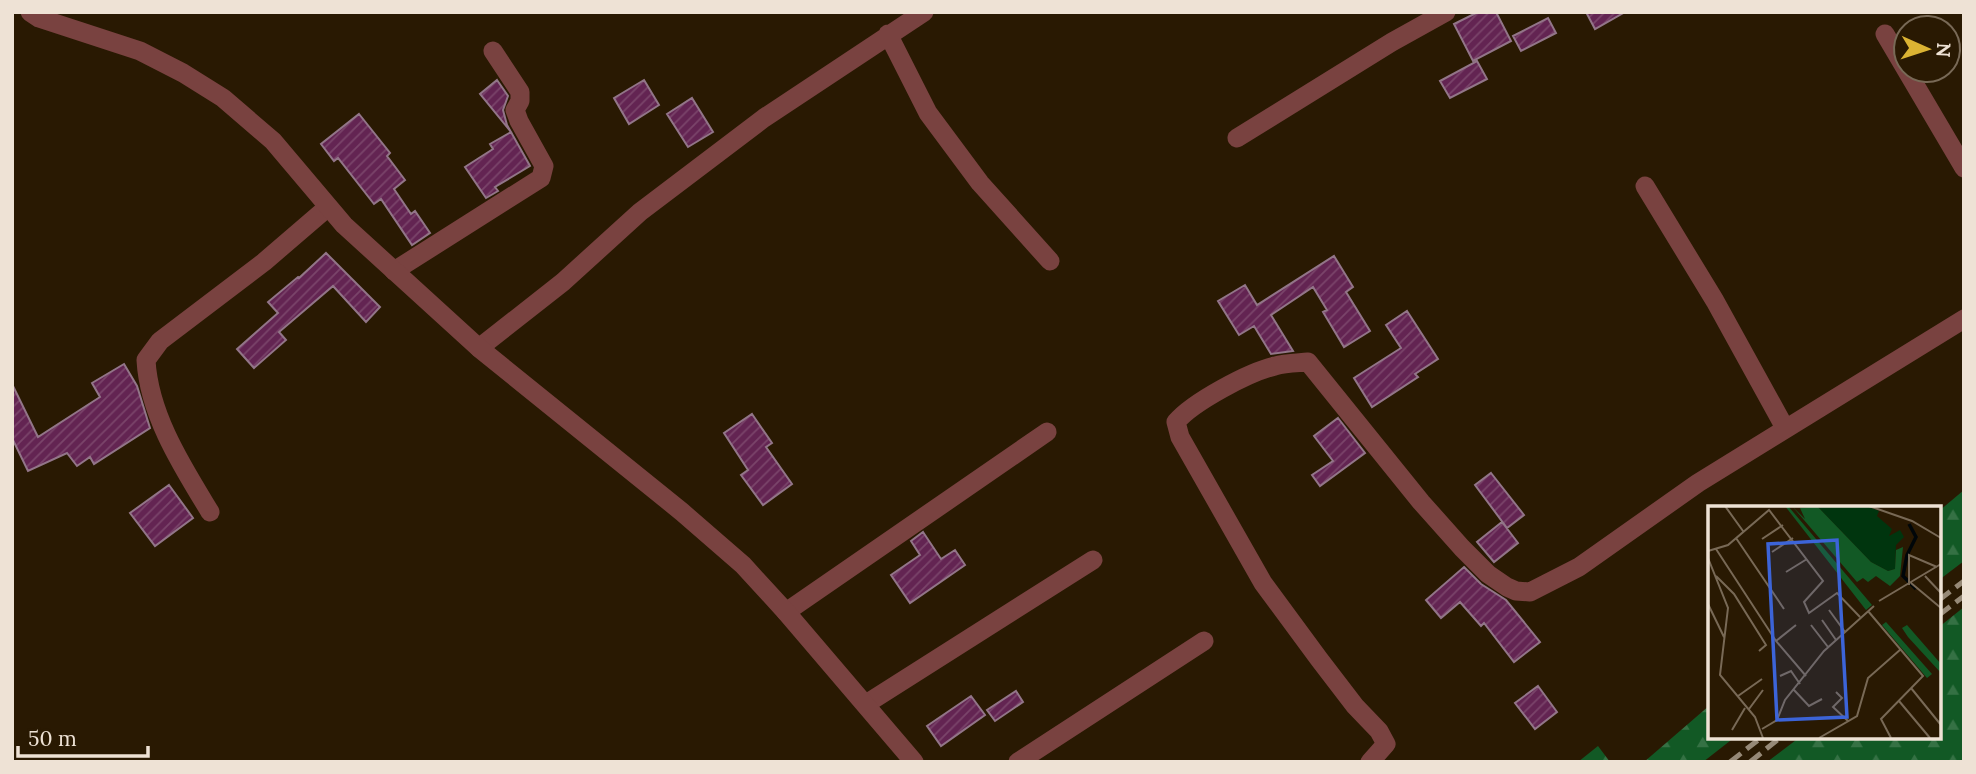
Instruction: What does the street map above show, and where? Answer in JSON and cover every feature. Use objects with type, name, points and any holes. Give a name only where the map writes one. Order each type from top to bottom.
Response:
[{"type":"street","points":[[30,12],[39,18],[141,51],[223,98],[273,141],[328,207],[479,348],[682,512],[743,565],[914,762]]},
{"type":"street","points":[[479,348],[563,282],[640,212],[764,118],[924,12]]},
{"type":"street","points":[[1237,138],[1392,42],[1446,12]]},
{"type":"street","points":[[888,34],[928,113],[980,183],[1050,261]]},
{"type":"street","points":[[1885,34],[1964,168]]},
{"type":"street","points":[[394,271],[541,178],[544,166],[515,110],[520,101],[520,92],[494,51]]},
{"type":"street","points":[[1645,186],[1715,301],[1785,428]]},
{"type":"street","points":[[210,512],[182,466],[164,429],[147,379],[146,360],[160,341],[264,262],[328,207]]},
{"type":"street","points":[[1370,762],[1386,744],[1379,731],[1326,669],[1263,583],[1180,437],[1176,422],[1184,413],[1246,377],[1274,366],[1308,362],[1461,548],[1497,580],[1516,591],[1530,592],[1579,568],[1698,483],[1964,319]]},
{"type":"street","points":[[786,612],[1047,432]]},
{"type":"street","points":[[866,704],[1093,560]]},
{"type":"street","points":[[1018,762],[1204,641]]},
{"type":"green space","points":[[1964,490],[1964,561],[1941,578],[1941,509]]},
{"type":"green space","points":[[1964,607],[1964,762],[1767,762],[1797,739],[1941,739],[1941,625]]},
{"type":"green space","points":[[1708,707],[1708,739],[1732,739],[1703,762],[1644,762]]},
{"type":"green space","points":[[1598,746],[1610,762],[1578,762]]},
{"type":"building","points":[[1478,12],[1496,12],[1511,41],[1473,61],[1454,24]]},
{"type":"building","points":[[1586,12],[1625,12],[1595,29]]},
{"type":"building","points":[[1548,18],[1556,33],[1521,51],[1513,36]]},
{"type":"building","points":[[1477,61],[1487,79],[1450,98],[1440,81]]},
{"type":"building","points":[[497,80],[508,96],[503,110],[511,132],[480,94]]},
{"type":"building","points":[[644,80],[659,105],[629,124],[614,98]]},
{"type":"building","points":[[692,98],[713,132],[688,147],[667,114]]},
{"type":"building","points":[[359,114],[390,153],[387,156],[405,180],[394,189],[411,214],[415,211],[430,233],[412,245],[381,199],[374,204],[338,158],[334,161],[321,144]]},
{"type":"building","points":[[511,132],[530,166],[495,187],[498,191],[486,198],[465,167],[493,149],[490,144]]},
{"type":"building","points":[[326,253],[380,307],[366,322],[333,286],[279,332],[286,340],[254,368],[237,349],[278,313],[268,302]]},
{"type":"building","points":[[1334,256],[1353,287],[1346,292],[1370,331],[1344,347],[1323,312],[1327,310],[1313,287],[1271,315],[1293,351],[1271,354],[1254,326],[1239,335],[1218,301],[1245,285],[1257,305]]},
{"type":"building","points":[[1407,311],[1438,359],[1415,374],[1418,377],[1372,407],[1354,378],[1401,348],[1386,325]]},
{"type":"building","points":[[124,364],[137,386],[150,428],[94,464],[90,457],[77,466],[67,453],[28,471],[12,438],[12,384],[38,437],[100,397],[92,383]]},
{"type":"building","points":[[752,414],[772,443],[766,447],[792,484],[763,505],[741,475],[748,470],[724,433]]},
{"type":"building","points":[[1338,418],[1365,453],[1320,486],[1312,475],[1333,461],[1314,436]]},
{"type":"building","points":[[1491,473],[1524,515],[1507,528],[1475,485]]},
{"type":"building","points":[[169,485],[193,518],[155,546],[130,513]]},
{"type":"building","points":[[1502,522],[1518,543],[1494,562],[1477,542]]},
{"type":"building","points":[[923,532],[941,559],[955,550],[965,565],[910,603],[891,575],[920,555],[911,541]]},
{"type":"building","points":[[1464,567],[1481,584],[1506,600],[1540,642],[1514,662],[1484,623],[1481,626],[1460,602],[1441,618],[1426,600]]},
{"type":"building","points":[[1538,686],[1557,712],[1535,729],[1515,703]]},
{"type":"building","points":[[1016,691],[1023,702],[995,721],[987,710]]},
{"type":"building","points":[[971,696],[985,715],[941,746],[927,726]]},
{"type":"railway","points":[[1941,598],[1964,581]]},
{"type":"railway","points":[[1941,613],[1964,596]]},
{"type":"railway","points":[[1730,762],[1759,739]]},
{"type":"railway","points":[[1750,762],[1779,739]]}]
